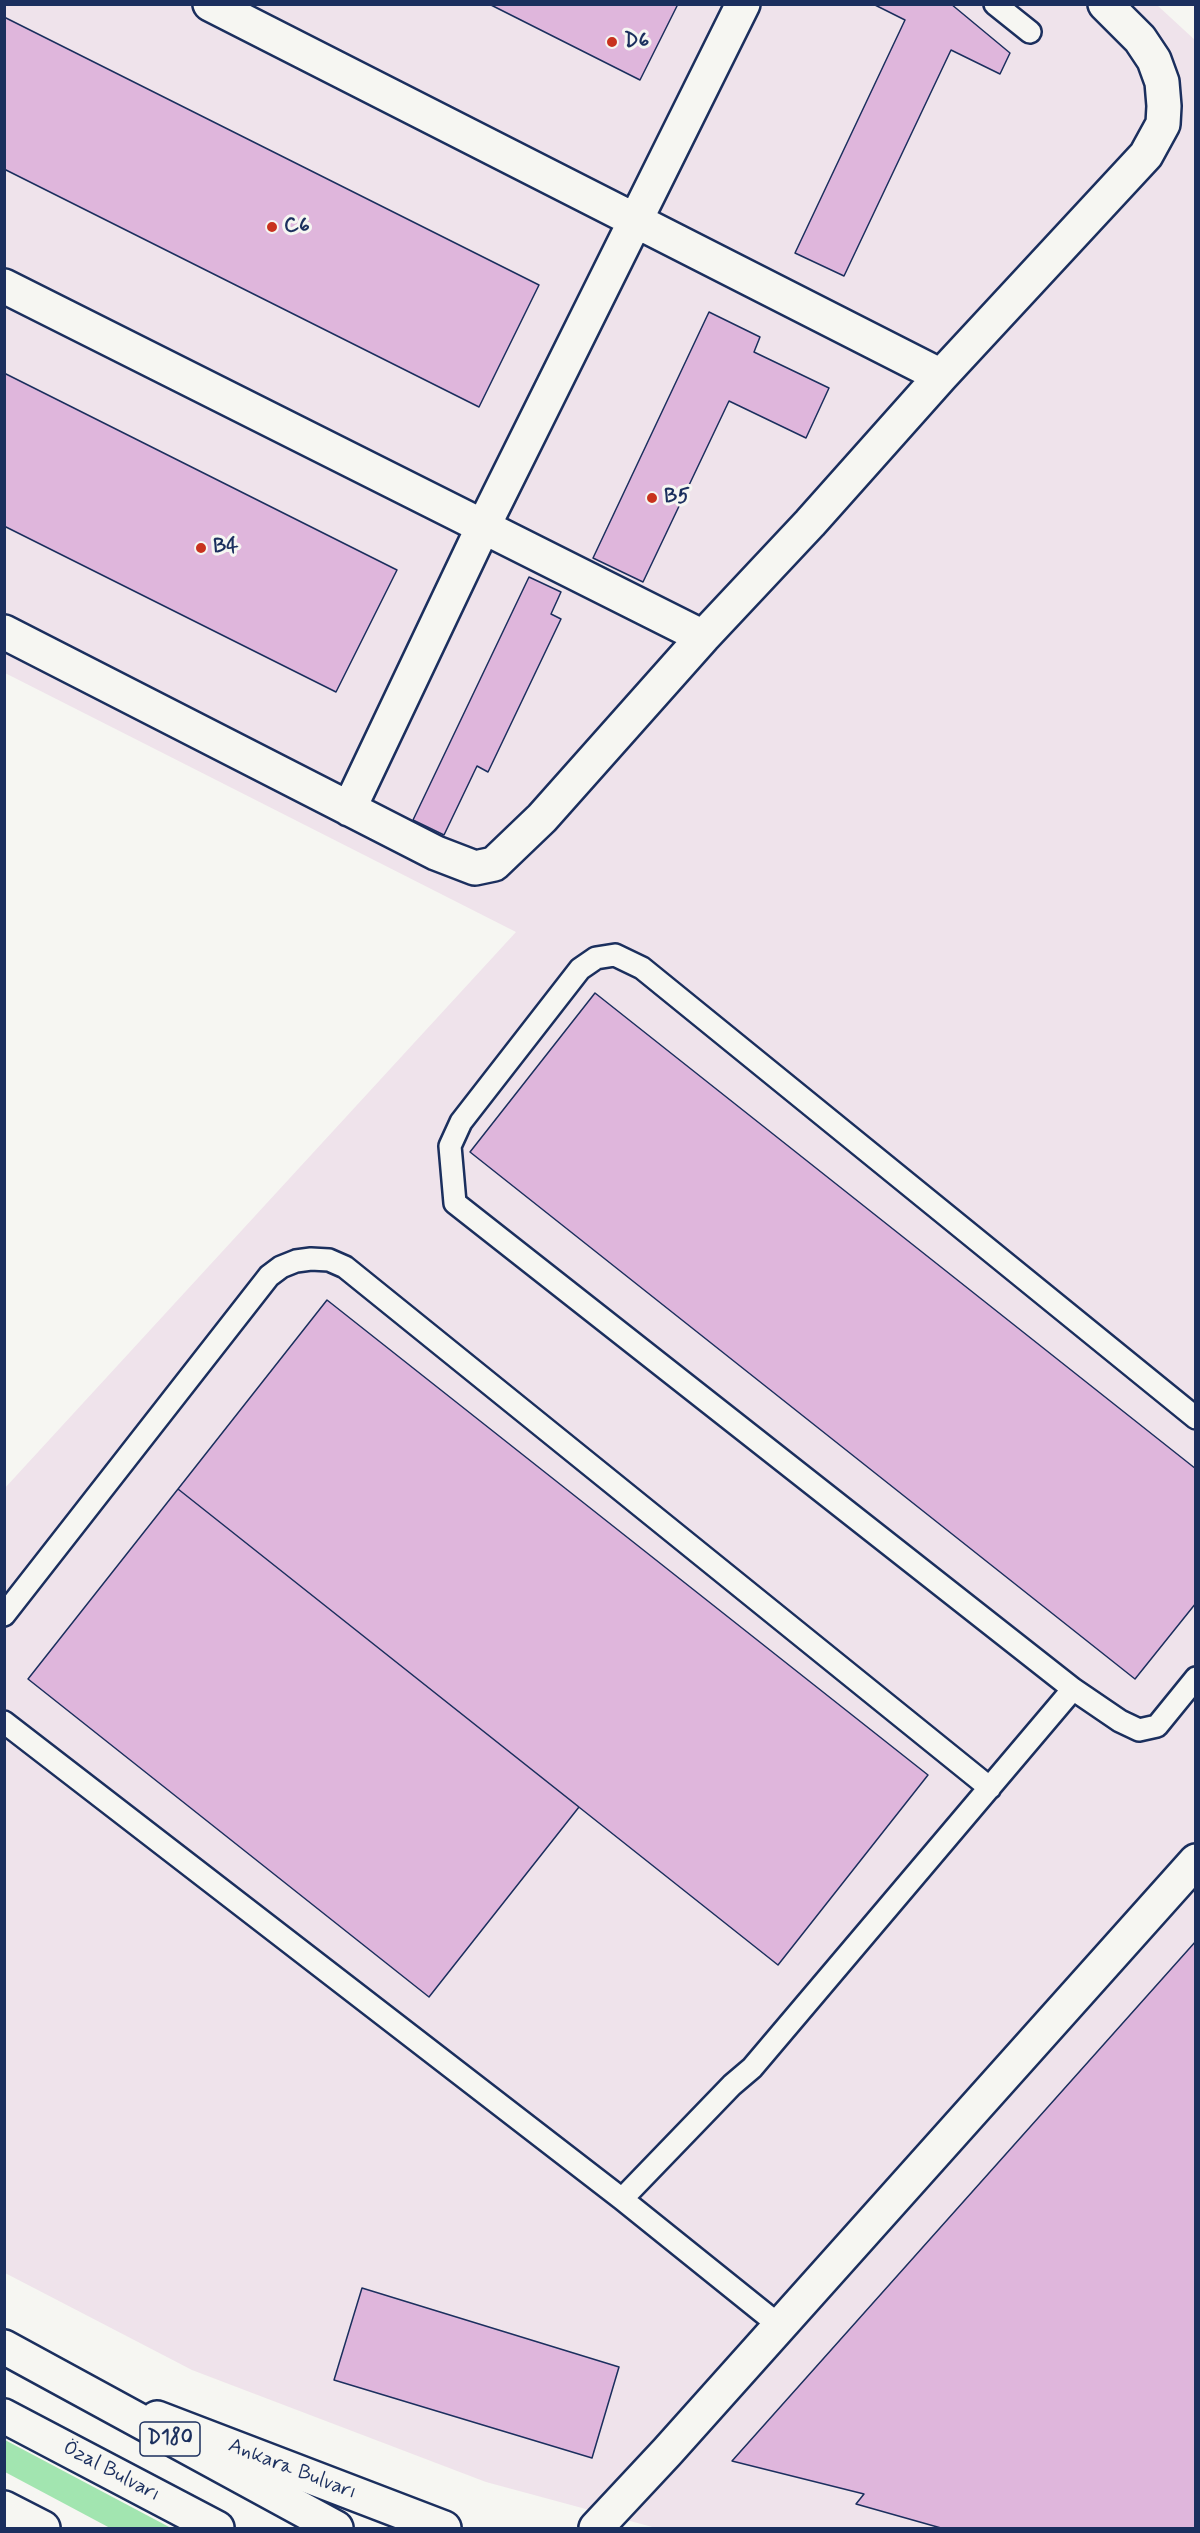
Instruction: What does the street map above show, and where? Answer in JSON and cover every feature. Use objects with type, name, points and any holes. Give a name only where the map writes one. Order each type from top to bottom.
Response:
[{"type":"main road","points":[[210,4],[940,376]]},
{"type":"main road","points":[[349,809],[483,527],[743,4]]},
{"type":"main road","points":[[4,632],[461,864],[475,868],[494,864],[542,818],[940,376],[1146,155],[1163,124],[1162,82],[1154,60],[1140,39],[1105,4]]},
{"type":"main road","points":[[4,286],[704,638]]},
{"type":"main road","points":[[596,2529],[1196,1861]]},
{"type":"main road","name":"D180","points":[[4,2347],[336,2529]]},
{"type":"main road","name":"Ankara Bulvarı","points":[[73,2386],[444,2529]]},
{"type":"main road","name":"Özal Bulvarı","points":[[4,2416],[217,2529]]},
{"type":"main road","points":[[4,2508],[44,2529]]},
{"type":"lane","points":[[996,4],[1030,32]]},
{"type":"lane","points":[[1196,1418],[642,968],[615,956],[596,958],[580,969],[461,1122],[450,1146],[455,1203],[1073,1689],[1120,1721],[1139,1730],[1157,1726],[1196,1677]]},
{"type":"lane","points":[[4,1615],[269,1276],[281,1267],[296,1261],[311,1258],[329,1260],[345,1267],[990,1788]]},
{"type":"lane","points":[[622,2199],[732,2085],[752,2068],[1073,1689]]},
{"type":"lane","points":[[4,1722],[622,2199],[780,2326]]},
{"type":"shaded area","points":[[5,5],[1157,5],[1196,41],[1195,2528],[656,2528],[486,2482],[192,2370],[5,2273],[4,1489],[516,932],[5,673]]},
{"type":"green space","points":[[5,2440],[171,2528],[110,2528],[5,2472]]},
{"type":"building","name":"D6","points":[[489,4],[678,4],[640,80]]},
{"type":"building","points":[[873,4],[951,4],[1010,53],[1000,74],[951,50],[844,276],[795,253],[905,20]]},
{"type":"building","name":"C6","points":[[4,17],[539,285],[479,407],[4,169]]},
{"type":"building","name":"B5","points":[[709,312],[760,337],[754,352],[829,388],[806,438],[729,401],[643,582],[593,558]]},
{"type":"building","name":"B4","points":[[4,373],[397,570],[336,692],[4,526]]},
{"type":"building","points":[[529,577],[561,592],[551,614],[561,619],[488,772],[477,766],[444,835],[413,820]]},
{"type":"building","points":[[595,993],[1196,1469],[1196,1603],[1135,1679],[470,1152]]},
{"type":"building","points":[[327,1300],[928,1775],[778,1965],[178,1489]]},
{"type":"building","points":[[178,1489],[579,1807],[429,1997],[28,1679]]},
{"type":"building","points":[[1196,1941],[1196,2528],[941,2528],[856,2504],[864,2494],[732,2461]]},
{"type":"building","points":[[362,2288],[619,2367],[592,2458],[334,2380]]},
{"type":"place","name":"D6","points":[[612,42]]},
{"type":"place","name":"C6","points":[[272,227]]},
{"type":"place","name":"B5","points":[[652,498]]},
{"type":"place","name":"B4","points":[[201,548]]}]
